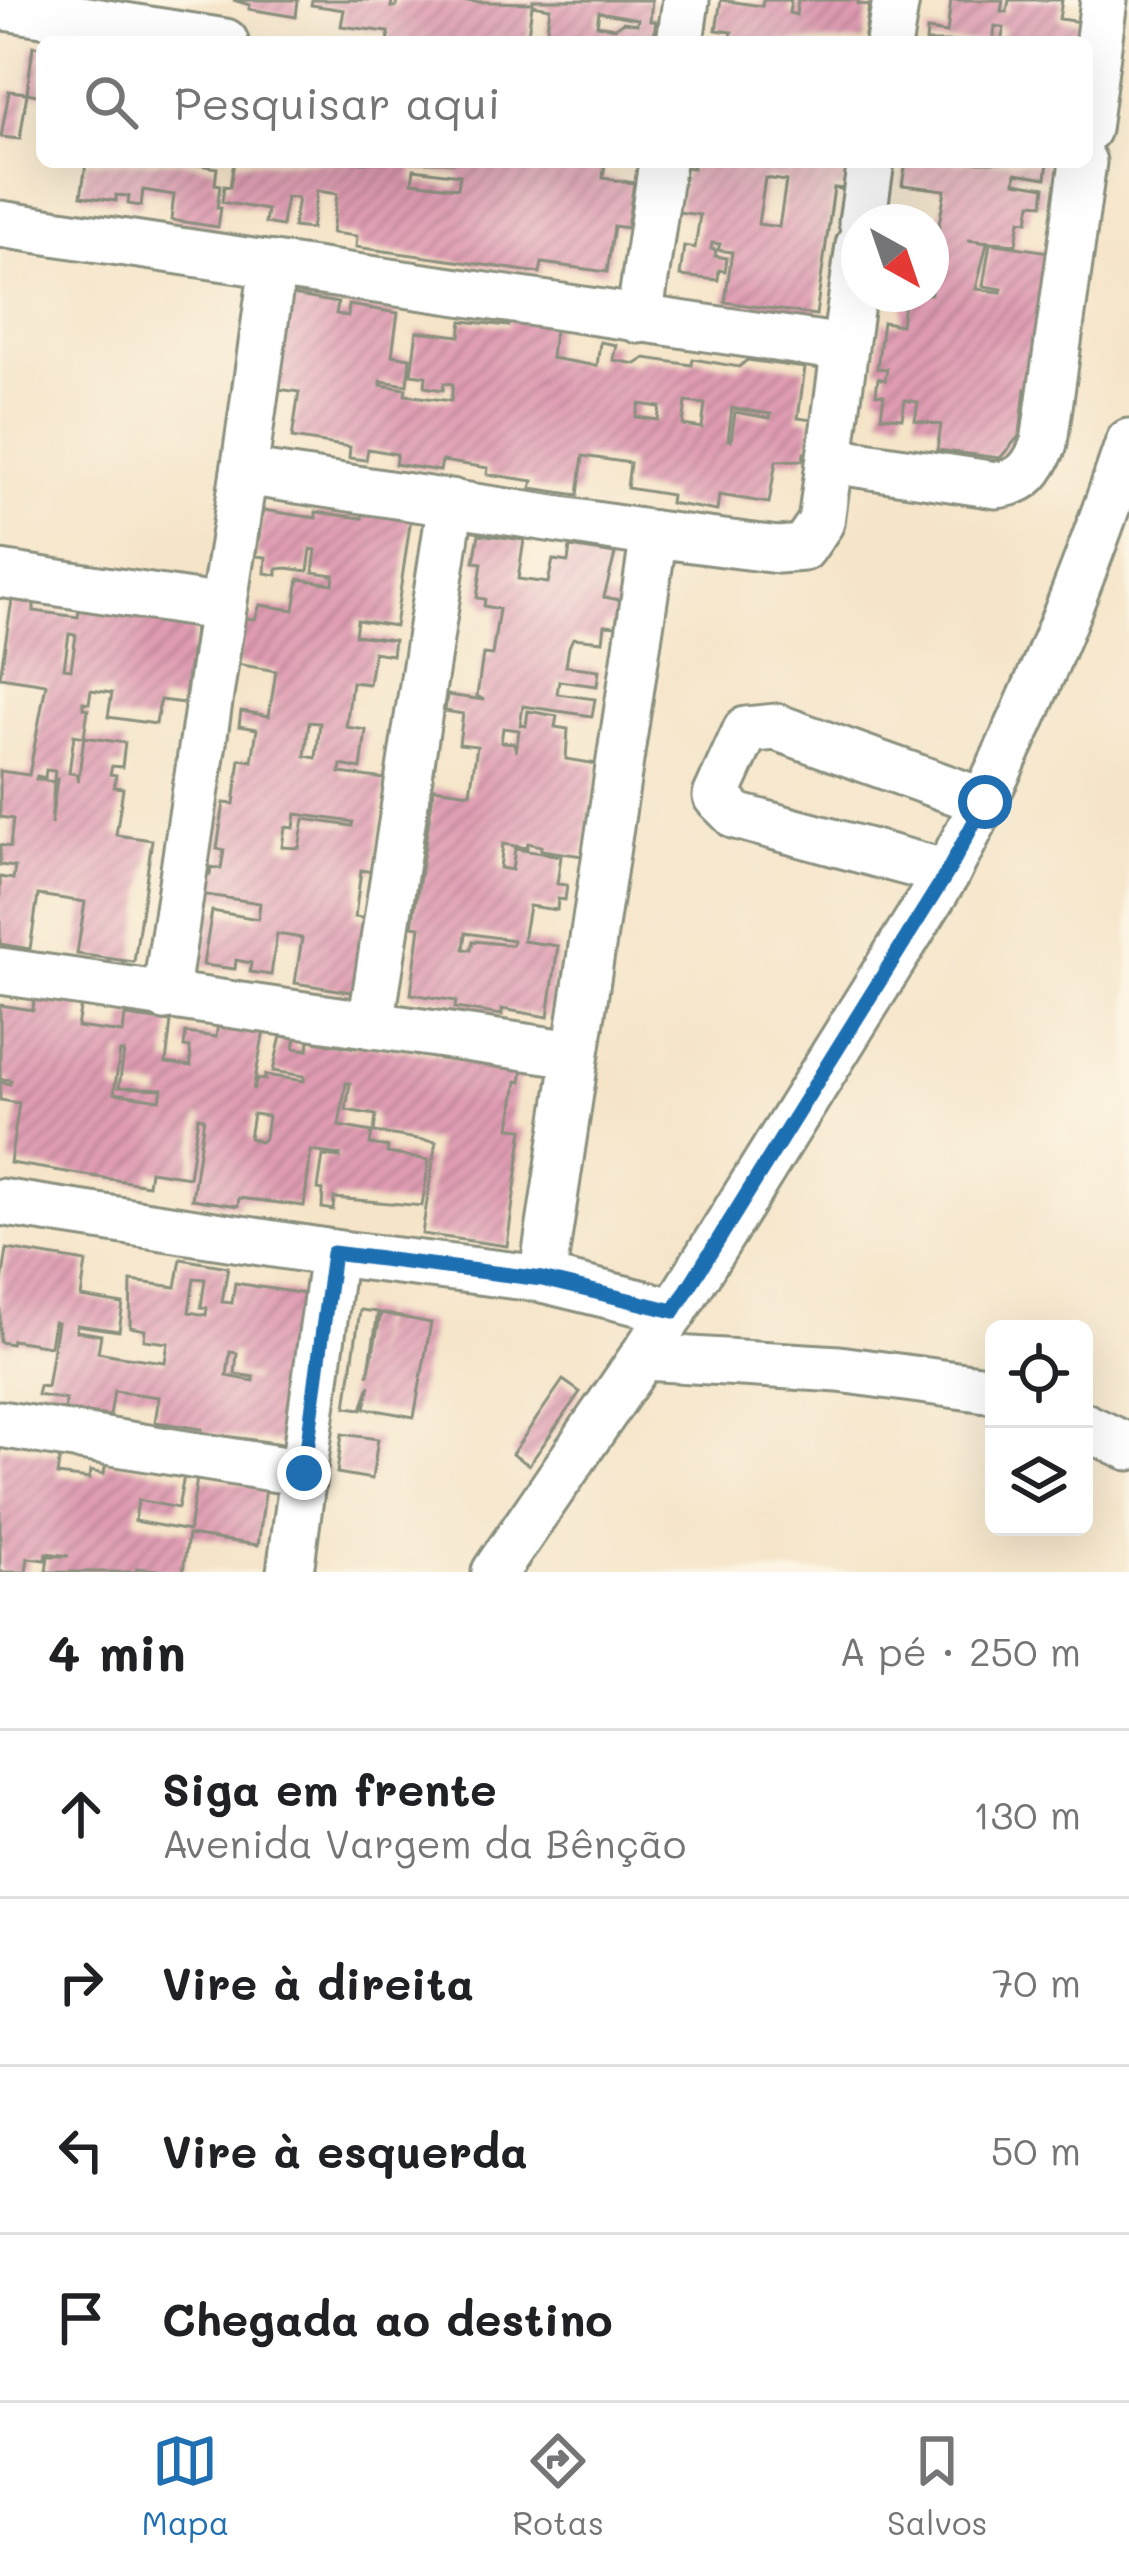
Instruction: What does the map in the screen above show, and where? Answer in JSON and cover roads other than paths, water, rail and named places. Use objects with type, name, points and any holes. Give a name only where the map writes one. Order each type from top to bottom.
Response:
[{"type":"street","points":[[681,36],[686,0]]},
{"type":"street","points":[[891,36],[896,0]]},
{"type":"street","points":[[1093,86],[1105,0]]},
{"type":"street","points":[[4,16],[174,36]]},
{"type":"street","points":[[639,320],[661,168]]},
{"type":"street","points":[[865,204],[871,168]]},
{"type":"street","points":[[832,460],[997,485],[1026,476],[1044,442],[1082,168]]},
{"type":"street","points":[[0,224],[844,348]]},
{"type":"street","points":[[165,997],[273,265]]},
{"type":"street","points":[[244,472],[654,534],[778,550],[803,548],[821,523],[849,312]]},
{"type":"street","points":[[495,1572],[674,1311],[947,873],[985,802],[1104,518],[1129,442]]},
{"type":"street","points":[[371,1025],[451,502]]},
{"type":"street","points":[[542,1279],[654,534]]},
{"type":"street","points":[[0,574],[223,608]]},
{"type":"street","points":[[947,873],[736,816],[716,796],[746,730],[776,728],[985,802]]},
{"type":"street","points":[[0,971],[574,1054]]},
{"type":"street","points":[[0,1202],[333,1253],[542,1279],[674,1311]]},
{"type":"street","points":[[290,1572],[333,1253]]},
{"type":"street","points":[[644,1357],[839,1369],[985,1389]]},
{"type":"street","points":[[0,1424],[304,1473]]},
{"type":"street","points":[[1088,1428],[1129,1447]]}]
